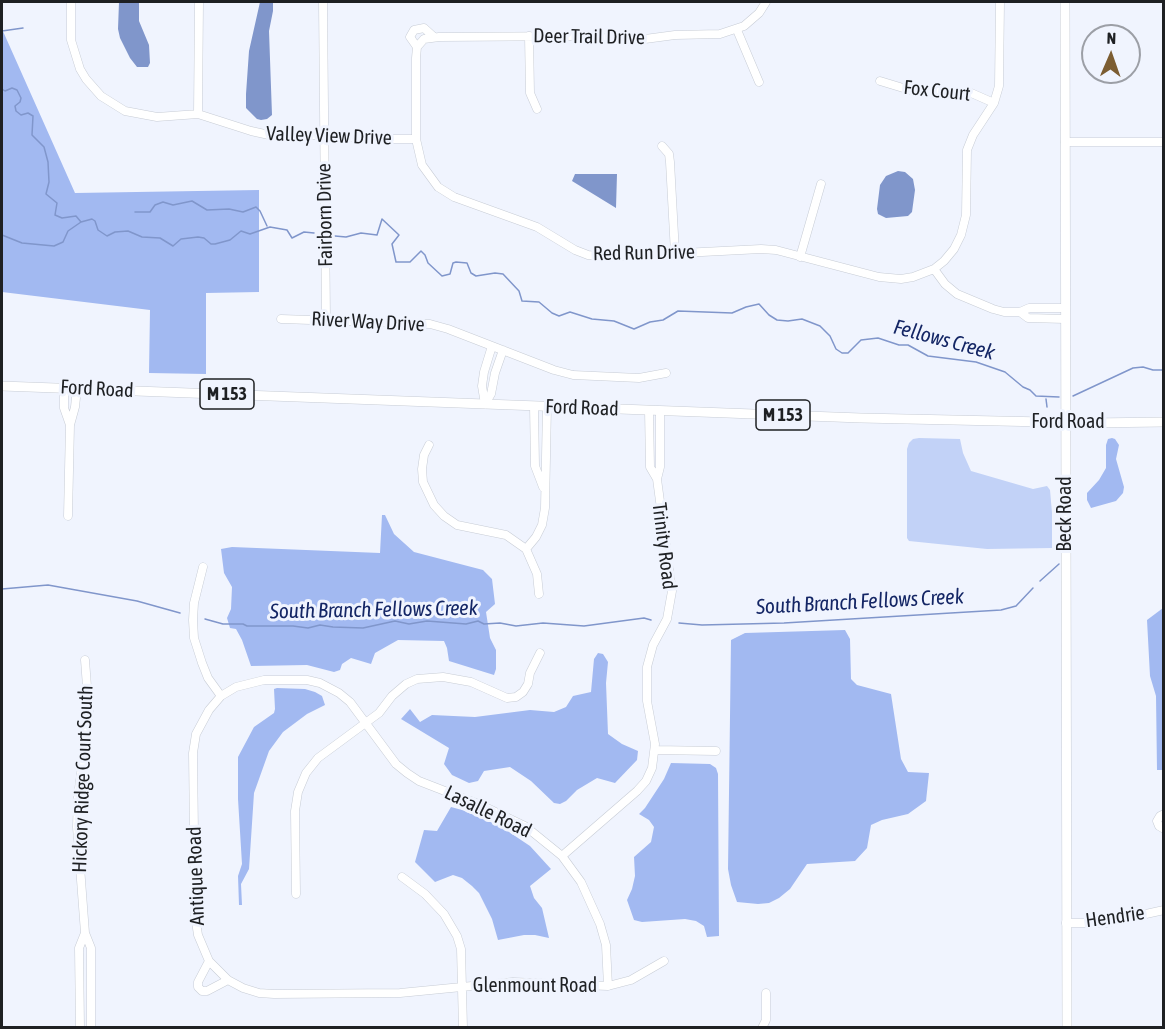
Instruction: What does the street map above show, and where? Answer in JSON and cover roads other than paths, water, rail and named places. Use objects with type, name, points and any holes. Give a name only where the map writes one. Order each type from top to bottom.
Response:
[{"type":"main road","name":"Beck Road","points":[[1065,2],[1067,1028]]},
{"type":"main road","name":"Ford Road","points":[[2,386],[921,420],[1164,422]]},
{"type":"street","name":"Valley View Drive","points":[[71,2],[71,40],[75,59],[86,79],[101,96],[118,108],[146,116],[198,114],[262,134],[416,139]]},
{"type":"street","points":[[198,114],[199,2]]},
{"type":"street","name":"Fairborn Drive","points":[[323,2],[326,320]]},
{"type":"street","points":[[759,82],[737,30],[752,20],[766,2]]},
{"type":"street","points":[[1000,2],[1000,80],[994,103],[974,135],[968,150],[966,215],[961,235],[950,254],[933,269],[951,290],[965,298],[1004,312],[1020,312],[1029,308],[1065,308]]},
{"type":"street","name":"Deer Trail Drive","points":[[414,30],[424,28],[434,37]]},
{"type":"street","name":"Red Run Drive","points":[[414,30],[410,37],[418,45],[416,139],[419,158],[426,172],[438,187],[454,197],[537,227],[575,250],[588,255],[604,257],[761,249],[776,250],[890,279],[913,277],[933,269]]},
{"type":"street","name":"Deer Trail Drive","points":[[418,45],[423,39],[434,37],[584,36],[630,41],[675,35],[720,34],[737,30]]},
{"type":"street","points":[[529,36],[530,93],[537,109]]},
{"type":"street","name":"Fox Court","points":[[880,81],[913,91],[969,92],[994,103]]},
{"type":"street","points":[[1065,142],[1164,142]]},
{"type":"street","points":[[662,146],[669,154],[670,162],[675,253]]},
{"type":"street","points":[[800,256],[821,184]]},
{"type":"street","points":[[1020,312],[1028,318],[1065,319]]},
{"type":"street","name":"River Way Drive","points":[[280,319],[430,324],[573,375],[639,378],[666,373]]},
{"type":"street","points":[[485,404],[482,386],[492,346]]},
{"type":"street","points":[[485,404],[491,394],[503,350]]},
{"type":"street","points":[[64,388],[64,408],[70,425]]},
{"type":"street","points":[[68,516],[70,425],[77,388]]},
{"type":"street","points":[[534,406],[535,466],[545,494]]},
{"type":"street","points":[[526,549],[542,525],[545,508],[547,406]]},
{"type":"street","name":"Trinity Road","points":[[649,410],[650,467],[657,479]]},
{"type":"street","name":"Trinity Road","points":[[562,856],[642,786],[652,768],[655,750],[647,701],[647,667],[653,645],[667,619],[672,591],[657,479],[660,467],[660,411]]},
{"type":"street","points":[[429,445],[424,455],[423,482],[434,505],[457,525],[506,536],[526,549],[537,574],[539,594]]},
{"type":"street","points":[[534,456],[545,456]]},
{"type":"street","points":[[202,567],[194,603],[194,638],[208,678],[221,696]]},
{"type":"street","points":[[296,894],[295,811],[302,781],[318,758],[379,713],[392,696],[406,684],[417,679],[443,677],[471,682],[496,695],[507,698],[516,697],[528,684],[530,673],[540,653]]},
{"type":"street","name":"Hickory Ridge Court South","points":[[85,660],[89,713],[78,796],[77,827],[85,933],[91,948],[92,1028]]},
{"type":"street","name":"Antique Road","points":[[366,722],[350,702],[339,693],[320,683],[307,680],[254,681],[236,687],[221,696],[201,723],[196,734],[193,753],[195,915],[200,941],[209,961],[228,980],[251,990],[274,994],[400,993],[462,986]]},
{"type":"street","name":"Lasalle Road","points":[[366,722],[396,764],[407,773],[419,781],[481,805],[525,826],[562,856],[580,882],[600,924],[606,945],[608,986]]},
{"type":"street","points":[[655,750],[716,751]]},
{"type":"street","points":[[1164,814],[1158,821],[1159,826],[1164,829]]},
{"type":"street","points":[[402,877],[425,894],[444,914],[454,930],[461,949],[463,1028]]},
{"type":"street","name":"Hendrie","points":[[1066,923],[1105,923],[1164,910]]},
{"type":"street","name":"Hickory Ridge Court South","points":[[80,1028],[79,948],[85,933]]},
{"type":"street","points":[[209,961],[198,982],[198,987],[202,991],[207,991],[228,980]]},
{"type":"street","points":[[608,986],[631,980],[664,961]]},
{"type":"street","points":[[79,977],[91,977]]},
{"type":"street","name":"Glenmount Road","points":[[462,986],[526,982],[608,986]]},
{"type":"street","points":[[762,1028],[766,1020],[766,993]]},
{"type":"waterway","points":[[2,31],[23,28]]},
{"type":"waterway","points":[[2,89],[17,90],[21,98],[15,106],[16,111],[21,115],[28,113],[33,116],[32,135],[44,147],[48,162],[49,182],[46,194],[57,203],[55,215],[62,218],[76,216],[81,222]]},
{"type":"waterway","points":[[135,212],[150,212],[155,205],[163,202],[173,205],[192,201],[207,210],[229,209],[243,212],[256,207],[267,226]]},
{"type":"waterway","name":"Fellows Creek","points":[[2,235],[22,243],[54,246],[63,242],[68,231],[81,222],[92,219],[98,230],[107,236],[115,232],[128,231],[142,237],[160,238],[173,246],[181,239],[198,237],[215,244],[230,240],[241,231],[250,234],[270,227],[287,230],[292,238],[304,232],[314,233]]},
{"type":"waterway","name":"Fellows Creek","points":[[335,236],[346,237],[361,233],[377,235],[382,219],[399,235],[392,244],[396,262],[410,262],[421,251],[428,263],[442,276],[450,274],[453,263],[456,262],[467,263],[471,273],[476,276],[503,274],[519,291],[522,301],[539,302],[559,316],[570,312],[592,319],[614,321],[634,329],[650,322],[663,320],[678,311],[732,313],[759,304],[777,320],[802,319],[820,326],[830,336],[836,349],[842,353],[848,353],[861,340],[878,338],[899,345],[908,345],[928,356],[976,362],[1005,372],[1036,396],[1059,397]]},
{"type":"waterway","name":"Fellows Creek","points":[[1073,396],[1133,368],[1164,370]]},
{"type":"waterway","name":"South Branch Fellows Creek","points":[[1046,399],[1047,407]]},
{"type":"waterway","name":"South Branch Fellows Creek","points":[[1040,581],[1059,564]]},
{"type":"waterway","name":"South Branch Fellows Creek","points":[[2,589],[48,585],[137,601],[180,613]]},
{"type":"waterway","name":"South Branch Fellows Creek","points":[[679,623],[702,625],[784,623],[1001,610],[1016,606],[1033,588]]},
{"type":"waterway","name":"South Branch Fellows Creek","points":[[205,619],[223,624],[308,628],[320,625],[363,628],[395,621],[409,624],[427,621],[466,624],[478,621],[484,624],[500,623],[516,626],[543,623],[584,626],[644,618],[651,620]]}]
